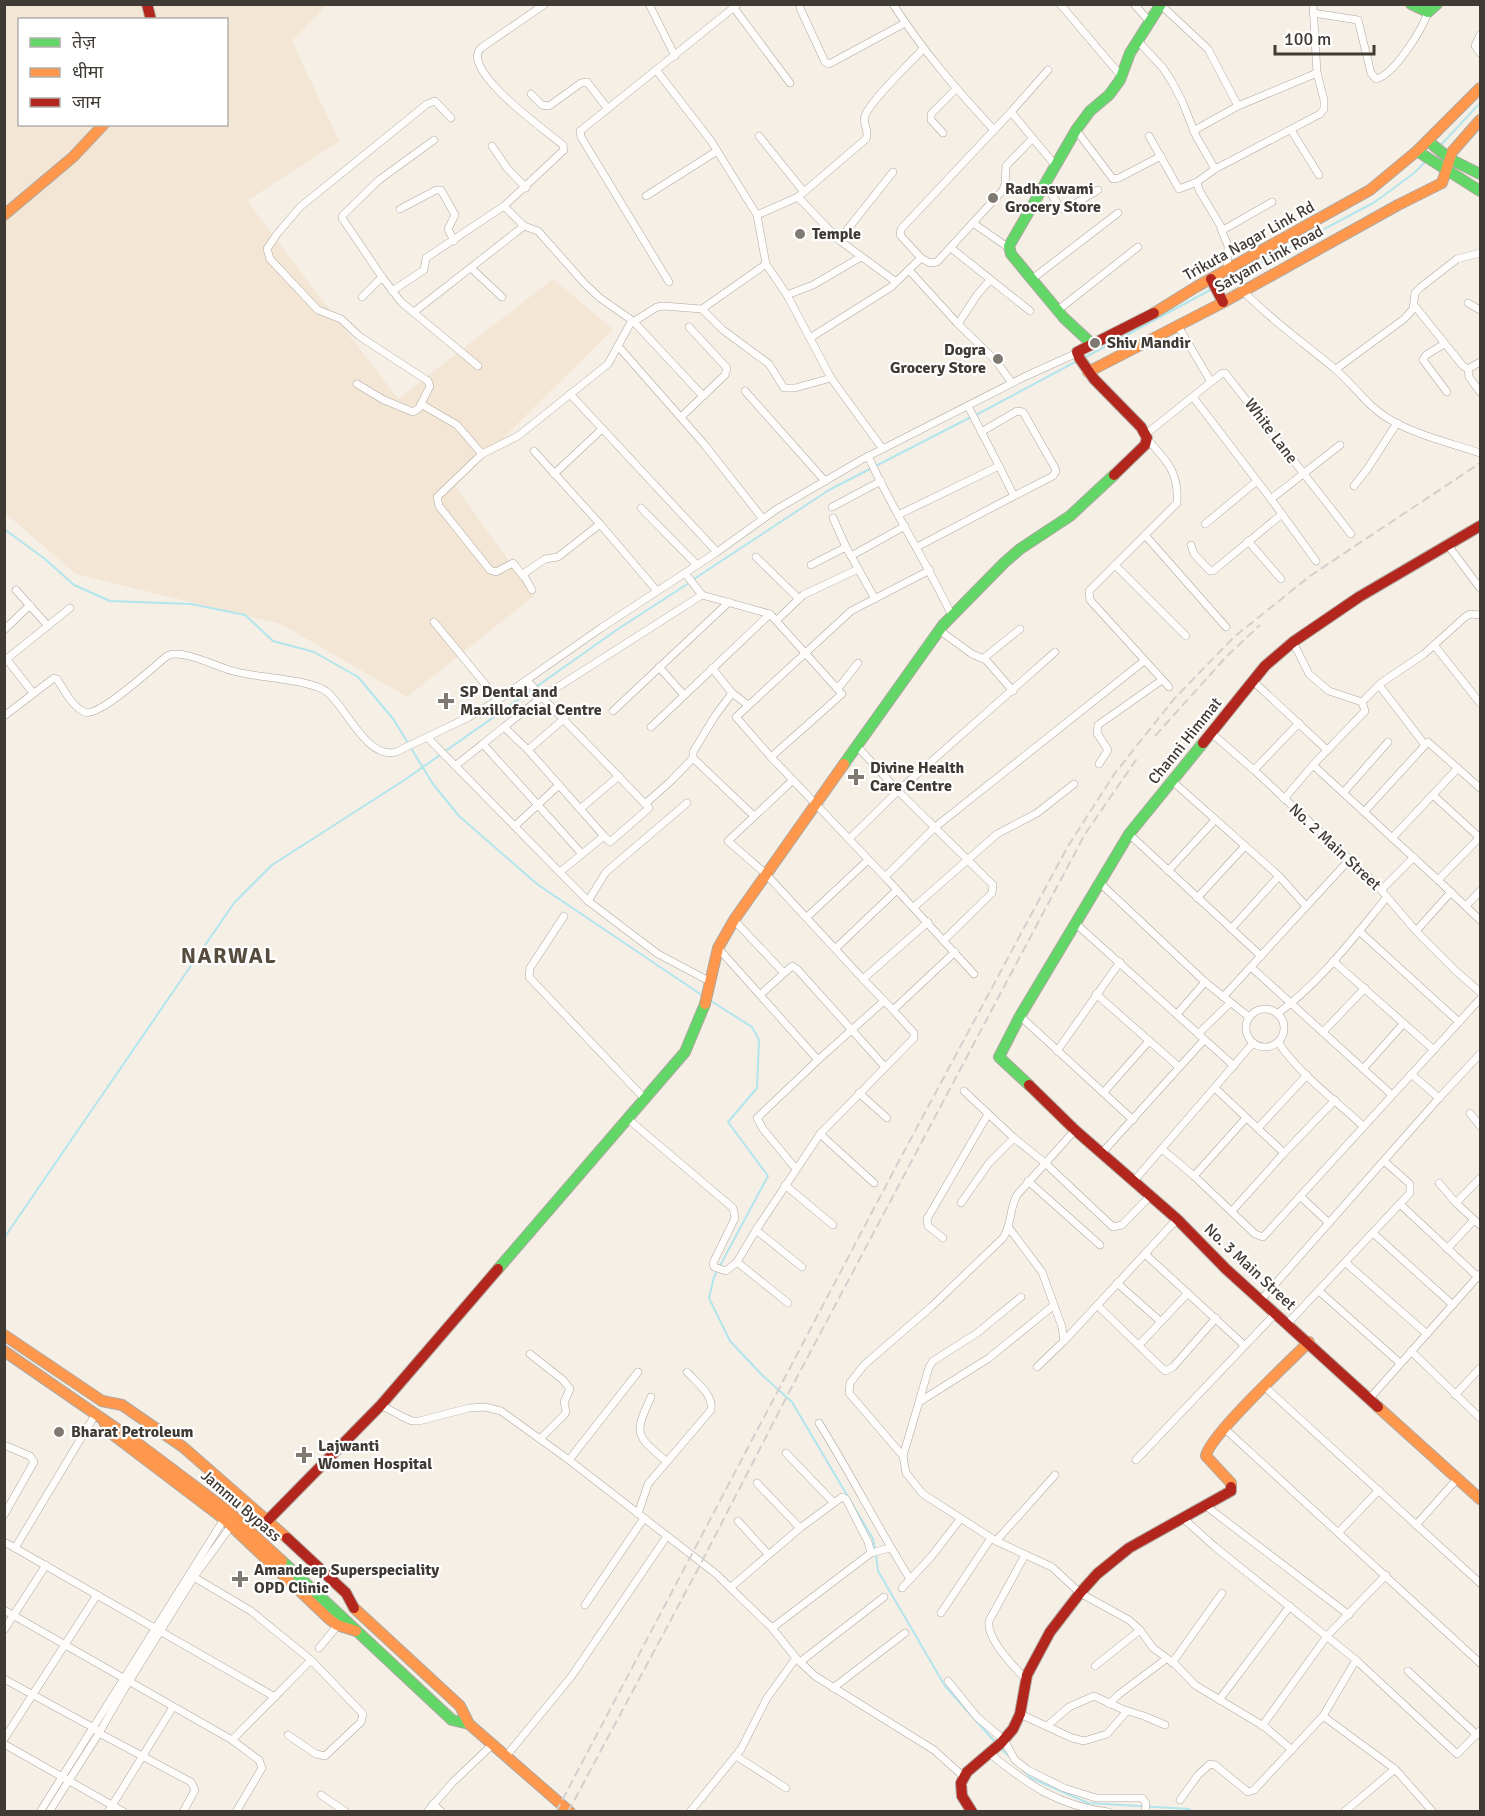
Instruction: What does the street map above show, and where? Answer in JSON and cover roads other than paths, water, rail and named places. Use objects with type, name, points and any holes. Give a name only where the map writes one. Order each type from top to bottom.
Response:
[{"type":"main road","points":[[1411,4],[1433,8]]},
{"type":"main road","points":[[1092,344],[1058,310],[1011,254],[1010,242],[1076,130],[1090,111],[1109,95],[1122,77],[1137,40],[1161,5]]},
{"type":"main road","name":"Trikuta Nagar Link Rd","points":[[1077,355],[1092,344],[1148,318],[1213,282],[1227,270],[1370,190],[1424,156],[1480,88]]},
{"type":"main road","points":[[1447,172],[1455,147],[1480,120]]},
{"type":"main road","points":[[4,215],[52,176],[102,126]]},
{"type":"main road","points":[[1434,146],[1450,159],[1480,174]]},
{"type":"main road","points":[[1424,156],[1480,191]]},
{"type":"main road","name":"Satyam Link Road","points":[[1086,369],[1178,326],[1222,299],[1243,291],[1442,183],[1447,172]]},
{"type":"main road","points":[[1213,282],[1222,299]]},
{"type":"main road","points":[[268,1521],[381,1405],[685,1052],[697,1027],[718,948],[734,920],[939,630],[1013,554],[1070,516],[1145,445],[1147,436],[1086,369],[1077,355]]},
{"type":"main road","name":"Channi Himmat","points":[[999,1057],[1020,1016],[1129,834],[1265,666],[1293,642],[1359,597],[1480,526]]},
{"type":"main road","name":"No. 3 Main Street","points":[[999,1057],[1101,1154],[1177,1219],[1226,1269],[1480,1499]]},
{"type":"main road","name":"Jammu Bypass","points":[[4,1335],[102,1401],[122,1405],[183,1447],[346,1593],[354,1608],[460,1706],[469,1724],[570,1812]]},
{"type":"main road","points":[[972,1812],[962,1796],[961,1788],[964,1777],[1013,1729],[1020,1714],[1026,1680],[1050,1632],[1097,1574],[1129,1548],[1230,1492],[1231,1483],[1209,1460],[1205,1452],[1224,1428],[1309,1342]]},
{"type":"main road","name":"Jammu Bypass","points":[[4,1351],[143,1447],[357,1631],[452,1720],[469,1724]]},
{"type":"main road","points":[[228,1519],[328,1618],[338,1625],[357,1631]]},
{"type":"street","points":[[392,291],[424,270],[426,258],[504,207],[565,148],[502,94],[481,70],[476,54],[481,48],[544,4]]},
{"type":"street","points":[[650,4],[675,56]]},
{"type":"street","points":[[893,4],[923,49],[993,130]]},
{"type":"street","points":[[1060,4],[1122,77]]},
{"type":"street","points":[[1134,4],[1149,21]]},
{"type":"street","points":[[1149,136],[1179,189],[1197,182],[1215,169],[1316,117],[1324,108],[1317,73],[1313,4]]},
{"type":"street","points":[[1161,5],[1209,49],[1238,106]]},
{"type":"street","points":[[669,282],[581,137],[580,131],[736,6],[789,83]]},
{"type":"street","points":[[800,8],[825,62],[829,64],[904,23]]},
{"type":"street","points":[[1313,13],[1358,20],[1371,73],[1376,80],[1384,76],[1404,52],[1421,30],[1433,8]]},
{"type":"street","points":[[1480,35],[1475,46],[1480,53]]},
{"type":"street","points":[[1137,40],[1163,68],[1172,82],[1193,131],[1215,169]]},
{"type":"street","points":[[757,215],[801,195],[866,139],[868,134],[864,121],[866,114],[923,49]]},
{"type":"street","points":[[1032,139],[1006,166],[1003,190],[940,260],[933,264],[921,258],[900,235],[901,229],[1048,70]]},
{"type":"street","points":[[657,71],[717,151],[757,215],[766,264],[787,295],[831,378],[882,448]]},
{"type":"street","points":[[1193,131],[1238,106],[1317,73]]},
{"type":"street","points":[[531,94],[542,105],[549,106],[581,83],[587,82],[608,109]]},
{"type":"street","points":[[943,133],[931,120],[931,114],[956,89]]},
{"type":"street","points":[[357,384],[384,400],[410,411],[416,411],[430,383],[359,336],[341,319],[318,310],[270,259],[267,249],[300,207],[427,104],[435,101],[451,118]]},
{"type":"street","points":[[1011,112],[1055,165]]},
{"type":"street","points":[[1076,130],[1113,178],[1119,178],[1161,156]]},
{"type":"street","points":[[1291,130],[1319,175]]},
{"type":"street","points":[[759,136],[801,195],[839,240],[896,282]]},
{"type":"street","points":[[434,140],[379,180],[342,218],[401,302],[477,366]]},
{"type":"street","points":[[492,146],[507,168],[526,188]]},
{"type":"street","points":[[646,196],[717,151]]},
{"type":"street","points":[[839,240],[893,172]]},
{"type":"street","points":[[1197,182],[1228,246],[1227,270]]},
{"type":"street","points":[[1044,183],[1061,208],[1068,208],[1098,190]]},
{"type":"street","points":[[400,209],[435,190],[441,190],[454,212],[455,217],[448,229],[454,241]]},
{"type":"street","points":[[1221,229],[1226,230],[1272,202]]},
{"type":"street","points":[[504,207],[524,226],[538,231],[600,298],[633,321],[703,396]]},
{"type":"street","points":[[1032,279],[1118,213]]},
{"type":"street","points":[[973,223],[1009,248]]},
{"type":"street","points":[[414,312],[524,226]]},
{"type":"street","points":[[1058,310],[1138,247]]},
{"type":"street","points":[[951,248],[1030,311]]},
{"type":"street","points":[[1336,369],[1404,319],[1414,304],[1417,290],[1448,264],[1461,257],[1480,253]]},
{"type":"street","points":[[787,295],[813,285],[861,257]]},
{"type":"street","points":[[810,338],[896,282],[921,258]]},
{"type":"street","points":[[532,590],[513,563],[496,572],[492,571],[439,506],[436,500],[439,494],[482,454],[518,436],[608,364],[633,321],[657,307],[702,309],[766,264]]},
{"type":"street","points":[[471,268],[502,297]]},
{"type":"street","points":[[909,270],[958,324],[996,361],[1012,383]]},
{"type":"street","points":[[362,297],[382,277]]},
{"type":"street","points":[[958,324],[976,295],[990,280]]},
{"type":"street","points":[[1243,291],[1267,315],[1336,369],[1379,413],[1427,435],[1480,453]]},
{"type":"street","points":[[1468,303],[1480,310]]},
{"type":"street","points":[[1414,304],[1444,344],[1468,369]]},
{"type":"street","points":[[702,309],[723,330],[769,364],[784,388],[795,388],[831,378]]},
{"type":"street","points":[[1169,687],[1089,598],[1089,591],[1175,507],[1177,484],[1173,470],[1147,436],[1211,382],[1178,326]]},
{"type":"street","points":[[681,417],[725,375],[727,368],[689,327]]},
{"type":"street","points":[[1444,344],[1423,360],[1448,392]]},
{"type":"street","points":[[618,346],[681,417],[763,519]]},
{"type":"street","points":[[455,766],[504,727],[535,689],[657,591],[763,519],[825,481],[869,459],[882,448],[971,413],[1012,383],[1077,355]]},
{"type":"street","points":[[1468,369],[1480,362]]},
{"type":"street","points":[[1468,369],[1469,377],[1480,392]]},
{"type":"street","name":"White Lane","points":[[1211,382],[1223,373],[1228,375],[1303,473],[1271,499]]},
{"type":"street","points":[[745,391],[825,481]]},
{"type":"street","points":[[570,394],[717,552]]},
{"type":"street","points":[[1193,397],[1316,561]]},
{"type":"street","points":[[421,404],[457,425],[482,454]]},
{"type":"street","points":[[917,547],[1053,476],[1056,471],[1023,412],[1017,411],[981,432]]},
{"type":"street","points":[[971,413],[1014,496]]},
{"type":"street","points":[[1354,486],[1397,423]]},
{"type":"street","points":[[554,474],[602,429]]},
{"type":"street","points":[[1340,445],[1303,473],[1351,534]]},
{"type":"street","points":[[534,451],[657,591]]},
{"type":"street","points":[[869,459],[930,570],[952,616]]},
{"type":"street","points":[[898,515],[999,466]]},
{"type":"street","points":[[832,507],[881,481]]},
{"type":"street","points":[[1205,524],[1257,481]]},
{"type":"street","points":[[641,508],[697,566]]},
{"type":"street","points":[[1191,545],[1194,554],[1211,572],[1282,514]]},
{"type":"street","points":[[833,518],[875,599]]},
{"type":"street","points":[[523,576],[525,572],[545,559],[555,559],[569,550],[600,524]]},
{"type":"street","points":[[851,556],[905,526]]},
{"type":"street","points":[[1146,535],[1226,627]]},
{"type":"street","points":[[1248,541],[1281,579]]},
{"type":"street","points":[[1447,544],[1480,588]]},
{"type":"street","points":[[811,565],[846,546]]},
{"type":"street","points":[[756,557],[799,599]]},
{"type":"street","points":[[1115,565],[1186,636]]},
{"type":"street","points":[[777,620],[799,599],[858,569]]},
{"type":"street","points":[[930,570],[851,611],[736,717],[974,974]]},
{"type":"street","points":[[685,573],[702,595],[770,614],[842,694],[771,757]]},
{"type":"street","points":[[16,590],[48,626]]},
{"type":"street","points":[[4,716],[54,678],[78,708],[94,713],[109,704],[167,656],[178,653],[235,672],[318,686],[331,695],[364,738],[388,754],[428,738],[498,700],[535,689],[702,595]]},
{"type":"street","points":[[613,711],[729,602]]},
{"type":"street","points":[[4,630],[30,605]]},
{"type":"street","points":[[33,693],[5,659],[70,608]]},
{"type":"street","points":[[651,727],[770,614]]},
{"type":"street","points":[[1362,702],[1378,685],[1434,645],[1465,616],[1480,615]]},
{"type":"street","points":[[434,622],[498,700]]},
{"type":"street","points":[[984,658],[1020,629]]},
{"type":"street","points":[[939,630],[972,654],[984,658],[1013,691]]},
{"type":"street","points":[[1293,642],[1308,674],[1329,691],[1362,702]]},
{"type":"street","points":[[1434,645],[1480,703]]},
{"type":"street","points":[[849,839],[898,791],[1055,652]]},
{"type":"street","points":[[885,877],[934,828],[1144,661]]},
{"type":"street","points":[[836,686],[840,686],[843,679],[858,663]]},
{"type":"street","points":[[659,667],[684,695]]},
{"type":"street","points":[[712,668],[732,693],[748,705]]},
{"type":"street","points":[[1099,764],[1108,750],[1097,733],[1098,725],[1162,680]]},
{"type":"street","points":[[1253,681],[1327,750]]},
{"type":"street","points":[[1378,685],[1425,745]]},
{"type":"street","points":[[504,727],[528,750],[610,842],[649,808],[535,689]]},
{"type":"street","points":[[645,804],[693,758],[693,752],[732,693]]},
{"type":"street","points":[[1284,799],[1365,711],[1362,702]]},
{"type":"street","points":[[528,750],[565,718]]},
{"type":"street","points":[[1254,770],[1299,723]]},
{"type":"street","name":"No. 2 Main Street","points":[[1210,732],[1382,890],[1416,931],[1480,992]]},
{"type":"street","points":[[428,738],[588,901],[707,993]]},
{"type":"street","points":[[1343,793],[1388,742]]},
{"type":"street","points":[[1364,812],[1428,742],[1480,788]]},
{"type":"street","points":[[483,744],[582,854]]},
{"type":"street","points":[[857,746],[934,828],[993,885],[994,890],[944,940]]},
{"type":"street","points":[[693,758],[754,816]]},
{"type":"street","points":[[1313,765],[1480,920]]},
{"type":"street","points":[[1392,838],[1458,768]]},
{"type":"street","points":[[580,809],[619,776]]},
{"type":"street","points":[[628,1119],[733,1209],[735,1218],[713,1263],[714,1267],[728,1271],[737,1262],[820,1134],[913,1040],[915,1035],[836,948],[765,874],[728,841],[793,780]]},
{"type":"street","points":[[1172,780],[1279,876],[1306,906]]},
{"type":"street","points":[[914,907],[1002,831],[1037,813],[1074,784]]},
{"type":"street","points":[[515,825],[559,785]]},
{"type":"street","points":[[1433,795],[1480,837],[1438,880]]},
{"type":"street","points":[[588,901],[606,872],[687,803]]},
{"type":"street","points":[[1168,871],[1215,820]]},
{"type":"street","points":[[1129,834],[1261,957]]},
{"type":"street","points":[[560,872],[603,836]]},
{"type":"street","points":[[1197,898],[1245,846]]},
{"type":"street","points":[[1382,890],[1414,857]]},
{"type":"street","points":[[807,917],[868,860]]},
{"type":"street","points":[[1223,997],[1350,860]]},
{"type":"street","points":[[1231,928],[1279,876]]},
{"type":"street","points":[[1099,882],[1205,982],[1249,1017]]},
{"type":"street","points":[[836,948],[897,890]]},
{"type":"street","points":[[1466,906],[1480,891]]},
{"type":"street","points":[[1416,931],[1451,892]]},
{"type":"street","points":[[1277,1014],[1291,1004],[1334,961],[1387,897]]},
{"type":"street","points":[[564,916],[530,968],[529,977],[645,1100]]},
{"type":"street","points":[[734,920],[783,972]]},
{"type":"street","points":[[863,978],[928,922]]},
{"type":"street","points":[[1076,923],[1234,1066]]},
{"type":"street","points":[[1359,932],[1459,1022]]},
{"type":"street","points":[[718,948],[818,1060]]},
{"type":"street","points":[[893,1010],[955,952]]},
{"type":"street","points":[[1334,961],[1434,1050]]},
{"type":"street","points":[[1057,1051],[1120,962]]},
{"type":"street","points":[[760,995],[792,966],[885,1067]]},
{"type":"street","points":[[1251,967],[1392,1095]]},
{"type":"street","points":[[1177,1014],[1205,982]]},
{"type":"street","points":[[1323,1032],[1365,988]]},
{"type":"street","points":[[1096,994],[1179,1067]]},
{"type":"street","points":[[1162,1149],[1258,1236],[1263,1237],[1480,999]]},
{"type":"street","points":[[796,1168],[763,1129],[757,1118],[884,1001]]},
{"type":"street","points":[[1101,1154],[1179,1067],[1230,1002]]},
{"type":"street","points":[[1268,1009],[1277,1014],[1283,1022],[1283,1033],[1278,1042],[1268,1047],[1253,1043],[1246,1028],[1249,1017],[1257,1011],[1268,1009]]},
{"type":"street","points":[[1020,1016],[1133,1120]]},
{"type":"street","points":[[1363,1069],[1403,1024]]},
{"type":"street","points":[[1104,1092],[1149,1041]]},
{"type":"street","points":[[1278,1042],[1307,1075],[1363,1126]]},
{"type":"street","points":[[1133,1182],[1253,1043]]},
{"type":"street","points":[[1261,1300],[1480,1054]]},
{"type":"street","points":[[1411,1074],[1439,1098]]},
{"type":"street","points":[[1258,1128],[1307,1075]]},
{"type":"street","points":[[1215,1088],[1284,1153]]},
{"type":"street","points":[[964,1091],[1110,1225],[1116,1228],[1122,1225],[1150,1196]]},
{"type":"street","points":[[859,1093],[887,1118]]},
{"type":"street","points":[[1232,1211],[1335,1100]]},
{"type":"street","points":[[1470,1113],[1480,1126]]},
{"type":"street","points":[[943,1238],[928,1226],[927,1219],[988,1114]]},
{"type":"street","points":[[1194,1176],[1246,1118]]},
{"type":"street","points":[[903,1456],[852,1399],[848,1388],[850,1383],[864,1365],[931,1307],[1002,1238],[1009,1228],[1011,1207],[1017,1195],[1075,1130]]},
{"type":"street","points":[[820,1134],[874,1183]]},
{"type":"street","points":[[961,1203],[989,1162],[1014,1138]]},
{"type":"street","points":[[1288,1323],[1410,1193],[1410,1184],[1384,1161]]},
{"type":"street","points":[[1456,1203],[1480,1178]]},
{"type":"street","points":[[1028,1181],[1100,1245]]},
{"type":"street","points":[[1439,1183],[1477,1223],[1447,1249]]},
{"type":"street","points":[[785,1185],[833,1225]]},
{"type":"street","points":[[1300,1196],[1329,1223]]},
{"type":"street","points":[[1370,1398],[1479,1276],[1400,1204]]},
{"type":"street","points":[[1037,1367],[1177,1219]]},
{"type":"street","points":[[1009,1228],[1042,1272],[1062,1327],[1064,1341]]},
{"type":"street","points":[[756,1230],[802,1268]]},
{"type":"street","points":[[1373,1233],[1453,1305]]},
{"type":"street","points":[[1145,1254],[1244,1345]]},
{"type":"street","points":[[737,1262],[788,1303]]},
{"type":"street","points":[[1346,1263],[1427,1334]]},
{"type":"street","points":[[1117,1283],[1160,1321]]},
{"type":"street","points":[[1318,1291],[1400,1363]]},
{"type":"street","points":[[1139,1345],[1188,1293]]},
{"type":"street","points":[[1021,1297],[977,1333],[933,1361],[929,1367],[903,1456],[906,1473],[923,1494],[994,1539],[1052,1567],[1080,1593],[1129,1620],[1140,1629],[1153,1648],[1195,1685],[1262,1726],[1292,1750]]},
{"type":"street","points":[[919,1402],[989,1358],[1054,1305]]},
{"type":"street","points":[[1097,1305],[1165,1371],[1171,1370],[1216,1318]]},
{"type":"street","points":[[1136,1460],[1275,1314]]},
{"type":"street","points":[[1411,1351],[1480,1418]]},
{"type":"street","points":[[530,1354],[563,1380],[570,1389],[564,1402],[565,1414],[540,1439]]},
{"type":"street","points":[[1455,1395],[1480,1368]]},
{"type":"street","points":[[569,1460],[638,1372]]},
{"type":"street","points":[[585,1605],[641,1516],[648,1484],[711,1410],[712,1406],[703,1389],[687,1372]]},
{"type":"street","points":[[1265,1387],[1480,1583]]},
{"type":"street","points":[[651,1397],[640,1421],[639,1432],[649,1447],[666,1461]]},
{"type":"street","points":[[381,1405],[412,1421],[469,1408],[492,1407],[501,1411],[569,1460],[715,1573],[772,1629],[815,1676],[934,1750],[964,1777]]},
{"type":"street","points":[[15,1548],[99,1417]]},
{"type":"street","points":[[819,1423],[849,1472],[887,1549],[910,1579]]},
{"type":"street","points":[[1224,1428],[1480,1663]]},
{"type":"street","points":[[4,1445],[30,1456],[34,1462],[4,1515]]},
{"type":"street","points":[[786,1453],[833,1502]]},
{"type":"street","points":[[941,1613],[994,1539],[1055,1475]]},
{"type":"street","points":[[1416,1525],[1457,1479]]},
{"type":"street","points":[[757,1483],[800,1528]]},
{"type":"street","points":[[1339,1532],[1379,1490]]},
{"type":"street","points":[[731,1587],[768,1554],[840,1498],[845,1498],[872,1552]]},
{"type":"street","points":[[1206,1506],[1349,1615]]},
{"type":"street","points":[[902,1588],[931,1557],[961,1518]]},
{"type":"street","points":[[1183,1518],[1215,1547],[1356,1660],[1457,1754],[1479,1733],[1408,1671]]},
{"type":"street","points":[[40,1812],[97,1731],[228,1519]]},
{"type":"street","points":[[738,1521],[768,1554]]},
{"type":"street","points":[[507,1755],[570,1677],[667,1536]]},
{"type":"street","points":[[4,1542],[275,1697]]},
{"type":"street","points":[[772,1629],[872,1552],[887,1549]]},
{"type":"street","points":[[1025,1555],[988,1621],[988,1627],[996,1643],[1026,1680]]},
{"type":"street","points":[[4,1630],[46,1565]]},
{"type":"street","points":[[1262,1726],[1327,1636],[1386,1575]]},
{"type":"street","points":[[192,1576],[251,1611],[311,1660],[361,1711],[363,1718],[325,1756],[316,1754],[288,1735]]},
{"type":"street","points":[[1109,1704],[1118,1695],[1169,1661],[1222,1593]]},
{"type":"street","points":[[4,1740],[97,1594]]},
{"type":"street","points":[[690,1812],[736,1756],[745,1743],[767,1698],[798,1660],[884,1597]]},
{"type":"street","points":[[1219,1700],[1290,1606]]},
{"type":"street","points":[[4,1610],[232,1740],[259,1760],[262,1768],[236,1812]]},
{"type":"street","points":[[319,1648],[338,1625]]},
{"type":"street","points":[[1095,1666],[1140,1629]]},
{"type":"street","points":[[833,1688],[905,1633]]},
{"type":"street","points":[[232,1740],[311,1660]]},
{"type":"street","points":[[1180,1800],[1198,1775],[1210,1764],[1215,1765],[1244,1789],[1251,1792],[1323,1716],[1356,1660]]},
{"type":"street","points":[[4,1678],[194,1785],[195,1790],[183,1812]]},
{"type":"street","points":[[948,1681],[977,1718],[1003,1741],[1023,1766],[1064,1788],[1104,1799],[1142,1798],[1146,1803],[1145,1812]]},
{"type":"street","points":[[1047,1725],[1069,1707],[1090,1696],[1098,1697],[1109,1704],[1165,1725]]},
{"type":"street","points":[[110,1808],[173,1707]]},
{"type":"street","points":[[1020,1714],[1072,1738],[1084,1741],[1107,1734],[1127,1711]]},
{"type":"street","points":[[1323,1716],[1395,1769],[1433,1812]]},
{"type":"street","points":[[4,1744],[110,1808],[124,1812]]},
{"type":"street","points":[[427,1812],[453,1782],[494,1744]]},
{"type":"street","points":[[990,1752],[1020,1779],[1054,1798],[1108,1812]]},
{"type":"street","points":[[736,1756],[786,1788]]},
{"type":"street","points":[[1344,1812],[1395,1769]]},
{"type":"street","points":[[49,1812],[65,1779]]},
{"type":"street","points":[[321,1795],[346,1812]]},
{"type":"street","points":[[433,1804],[442,1812]]},
{"type":"waterway","points":[[1439,147],[1480,103]]},
{"type":"waterway","points":[[1219,285],[1375,202],[1414,173],[1427,160]]},
{"type":"waterway","points":[[1082,359],[1212,289]]},
{"type":"waterway","points":[[976,415],[1077,361]]},
{"type":"waterway","points":[[694,579],[829,490],[971,417]]},
{"type":"waterway","points":[[4,529],[45,559],[74,585],[110,601],[191,604],[245,615],[273,641],[314,652],[358,677],[394,720],[408,743]]},
{"type":"waterway","points":[[4,1238],[234,903],[272,865],[406,779],[618,629],[689,583]]},
{"type":"waterway","points":[[411,748],[433,784],[459,816],[537,884],[703,996]]},
{"type":"waterway","points":[[711,1001],[752,1027],[759,1040],[757,1088],[728,1122],[768,1176],[714,1277],[709,1298],[730,1341],[792,1402],[873,1539],[875,1549]]},
{"type":"waterway","points":[[876,1554],[878,1571],[945,1686],[995,1742]]},
{"type":"waterway","points":[[1001,1749],[1010,1757]]},
{"type":"waterway","points":[[1023,1770],[1031,1778],[1088,1803],[1189,1809],[1193,1812]]},
{"type":"railway","points":[[556,1812],[900,1159],[1068,846],[1115,773],[1174,699],[1234,637],[1310,576],[1480,463]]},
{"type":"railway","points":[[1155,736],[1226,657],[1260,625]]},
{"type":"railway","points":[[568,1812],[1085,834],[1138,757]]},
{"type":"place","name":"Radhaswami Grocery Store","points":[[993,198]]},
{"type":"place","name":"Temple","points":[[800,234]]},
{"type":"place","name":"Shiv Mandir","points":[[1095,343]]},
{"type":"place","name":"Dogra Grocery Store","points":[[998,359]]},
{"type":"place","name":"SP Dental and Maxillofacial Centre","points":[[446,701]]},
{"type":"place","name":"Divine Health Care Centre","points":[[856,777]]},
{"type":"place","name":"Bharat Petroleum","points":[[59,1432]]},
{"type":"place","name":"Lajwanti Women Hospital","points":[[304,1455]]},
{"type":"place","name":"Amandeep Superspeciality OPD Clinic","points":[[240,1579]]},
{"type":"district","name":"NARWAL","points":[[229,955]]}]
